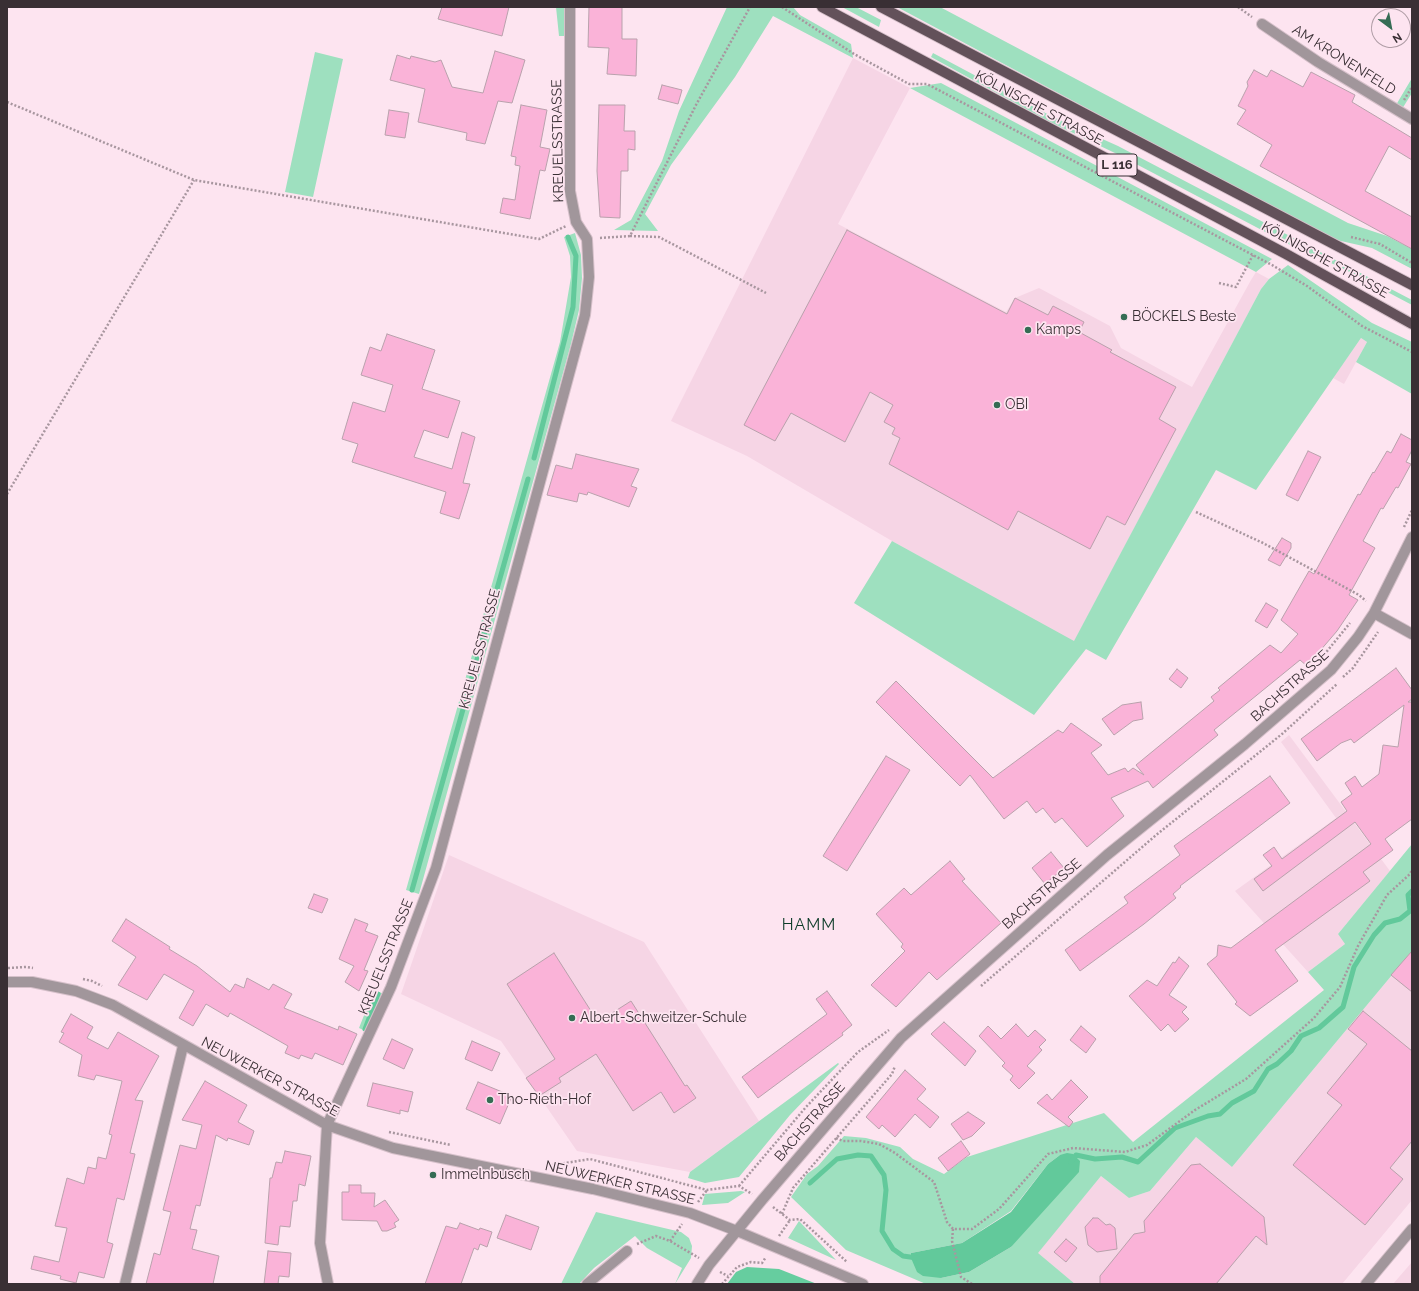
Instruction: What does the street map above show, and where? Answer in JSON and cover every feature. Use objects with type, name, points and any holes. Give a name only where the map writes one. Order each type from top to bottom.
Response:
[{"type":"main road","name":"KÖLNISCHE STRASSE","points":[[822,7],[1286,254],[1412,324]]},
{"type":"main road","name":"KÖLNISCHE STRASSE","points":[[881,7],[1412,285]]},
{"type":"street","name":"KREUELSSTRASSE","points":[[328,1284],[320,1243],[326,1126],[391,988],[436,868],[585,314],[589,277],[587,239],[576,222],[570,190],[570,7]]},
{"type":"street","name":"AM KRONENFELD","points":[[1262,24],[1318,62],[1412,119]]},
{"type":"street","name":"BACHSTRASSE","points":[[697,1284],[709,1265],[762,1200],[901,1038],[1107,855],[1245,744],[1331,670],[1358,637],[1374,612],[1412,537]]},
{"type":"street","points":[[1374,612],[1412,634]]},
{"type":"street","name":"NEUWERKER STRASSE","points":[[7,982],[32,982],[76,991],[112,1005],[326,1126],[393,1148],[593,1189],[690,1213],[737,1231],[860,1283]]},
{"type":"street","points":[[125,1284],[183,1046]]},
{"type":"street","points":[[1366,1284],[1412,1229]]},
{"type":"street","points":[[587,1284],[627,1252]]},
{"type":"path","points":[[630,236],[696,105],[750,7]]},
{"type":"path","points":[[782,7],[854,54],[909,84],[926,84],[1253,255],[1308,286],[1362,326],[1412,352]]},
{"type":"path","points":[[1238,7],[1262,24]]},
{"type":"path","points":[[7,102],[194,180],[539,238],[576,222]]},
{"type":"path","points":[[7,494],[194,180]]},
{"type":"path","points":[[587,239],[630,236],[659,237],[766,293]]},
{"type":"path","points":[[1219,283],[1236,287],[1253,255]]},
{"type":"path","points":[[1196,512],[1264,543],[1359,595],[1367,602],[1374,612]]},
{"type":"path","points":[[978,989],[1155,836],[1282,734],[1325,696],[1353,668],[1376,637],[1384,619]]},
{"type":"path","points":[[952,1229],[972,1229],[999,1209],[1048,1154],[1073,1148],[1125,1152],[1147,1145],[1195,1110],[1246,1078],[1314,1018],[1340,987],[1358,946],[1387,895],[1410,874],[1412,870]]},
{"type":"path","points":[[782,1214],[793,1188],[892,1074],[896,1061]]},
{"type":"path","points":[[836,1138],[843,1141],[861,1141],[879,1144],[895,1153],[934,1182],[947,1222],[952,1229],[952,1241],[961,1277],[972,1284]]},
{"type":"path","points":[[707,1190],[739,1186],[790,1220],[800,1219],[848,1263],[860,1283]]},
{"type":"path","points":[[670,1241],[690,1213]]},
{"type":"path","points":[[627,1252],[643,1241],[656,1236],[670,1241],[709,1265]]},
{"type":"shaded area","points":[[556,7],[565,7],[565,36],[559,36]]},
{"type":"shaded area","points":[[727,7],[793,7],[800,15],[851,44],[853,58],[773,16],[735,77],[671,165],[645,214],[658,231],[614,230],[631,220],[662,161],[679,111]]},
{"type":"shaded area","points":[[842,7],[856,7],[881,20],[879,27]]},
{"type":"shaded area","points":[[897,7],[940,7],[1348,223],[1387,236],[1412,249],[1412,269],[1372,248],[1332,239]]},
{"type":"shaded area","points":[[315,52],[343,59],[313,197],[285,192]]},
{"type":"shaded area","points":[[933,53],[1051,116],[1118,146],[1412,300],[1412,305],[1340,267],[1294,247],[1117,154],[1048,121],[931,57]]},
{"type":"shaded area","points":[[853,58],[910,88],[838,224],[1006,312],[1015,298],[1039,288],[1110,326],[1121,348],[1192,387],[1256,272],[1269,279],[1261,289],[1074,642],[892,541],[747,456],[671,421]]},
{"type":"shaded area","points":[[1412,78],[1412,93],[1402,109],[1396,105]]},
{"type":"shaded area","points":[[941,83],[1272,259],[1256,272],[910,88]]},
{"type":"shaded area","points":[[575,233],[581,255],[582,278],[579,310],[571,344],[419,894],[406,890],[560,342],[571,277],[570,256],[564,237]]},
{"type":"shaded area","points":[[1288,265],[1372,323],[1412,342],[1412,394],[1356,362],[1367,342],[1361,338],[1256,490],[1216,470],[1106,660],[1086,649],[1034,715],[854,603],[892,541],[1074,641],[1261,289],[1269,279]]},
{"type":"shaded area","points":[[1361,338],[1367,342],[1344,384],[1333,378]]},
{"type":"shaded area","points":[[1289,735],[1390,871],[1338,934],[1345,944],[1308,972],[1235,891],[1336,818],[1281,742]]},
{"type":"shaded area","points":[[1412,844],[1412,951],[1232,1167],[1196,1137],[1150,1191],[1129,1198],[1101,1176],[1038,1253],[1075,1284],[926,1284],[846,1250],[791,1197],[807,1174],[818,1166],[844,1136],[866,1138],[900,1147],[913,1159],[944,1174],[967,1157],[1104,1113],[1133,1142],[1324,990],[1308,972],[1345,944],[1338,934]],"holes":[[[1060,1155],[1011,1247],[969,1272],[941,1278],[911,1253],[962,1243],[1011,1211],[1048,1164]]]},
{"type":"shaded area","name":"Albert-Schweitzer-Schule","points":[[449,855],[644,942],[759,1121],[690,1172],[577,1151],[501,1041],[401,994]]},
{"type":"shaded area","points":[[1412,951],[1412,1200],[1342,1284],[1075,1284],[1037,1253],[1101,1176],[1129,1198],[1150,1191],[1196,1137],[1232,1167]]},
{"type":"shaded area","points":[[374,990],[384,994],[368,1032],[359,1028]]},
{"type":"shaded area","points":[[838,1063],[839,1064],[790,1115],[739,1177],[705,1183],[688,1178],[690,1172]]},
{"type":"shaded area","points":[[1067,1153],[1073,1154],[1080,1161],[1079,1172],[1011,1247],[969,1272],[941,1278],[923,1276],[917,1272],[911,1258],[911,1253],[962,1243],[1011,1212],[1048,1164],[1060,1155]]},
{"type":"shaded area","points":[[745,1192],[728,1203],[702,1205],[705,1194]]},
{"type":"shaded area","points":[[596,1212],[681,1232],[689,1238],[692,1246],[691,1258],[675,1284],[682,1268],[647,1248],[635,1236],[594,1268],[579,1284],[561,1284]]},
{"type":"shaded area","points":[[799,1221],[836,1260],[788,1238]]},
{"type":"shaded area","points":[[1412,1262],[1412,1284],[1393,1284]]},
{"type":"shaded area","points":[[747,1267],[779,1269],[817,1284],[727,1284],[736,1272]]},
{"type":"building","points":[[442,7],[509,7],[502,36],[438,19]]},
{"type":"building","points":[[589,7],[622,7],[622,39],[637,39],[636,76],[607,74],[609,48],[588,47]]},
{"type":"building","points":[[495,51],[525,60],[512,103],[498,101],[485,144],[466,140],[467,133],[418,122],[425,89],[390,80],[397,55],[410,59],[411,56],[435,62],[441,60],[452,87],[483,93]]},
{"type":"building","points":[[1254,70],[1267,77],[1271,70],[1303,87],[1311,72],[1355,95],[1352,102],[1412,138],[1412,160],[1389,146],[1365,191],[1412,217],[1412,249],[1260,166],[1272,145],[1237,124],[1246,110],[1238,106],[1248,86],[1247,82]]},
{"type":"building","points":[[662,85],[682,90],[678,104],[658,99]]},
{"type":"building","points":[[521,105],[547,110],[540,147],[550,149],[545,171],[540,170],[530,219],[500,213],[503,198],[515,200],[520,166],[515,165],[516,157],[511,156]]},
{"type":"building","points":[[599,105],[625,105],[624,131],[635,131],[635,150],[628,149],[628,171],[621,171],[620,218],[600,217],[597,171]]},
{"type":"building","points":[[389,110],[409,113],[405,138],[385,135]]},
{"type":"building","points":[[847,230],[1007,314],[1015,298],[1048,315],[1053,306],[1084,322],[1079,332],[1112,350],[1110,352],[1176,387],[1159,419],[1176,429],[1125,525],[1107,516],[1090,549],[1018,511],[1008,530],[889,464],[900,438],[892,434],[895,428],[884,422],[893,405],[870,392],[845,442],[791,413],[775,441],[744,425]]},
{"type":"building","points":[[387,334],[435,350],[422,389],[460,401],[448,438],[424,430],[414,457],[452,469],[462,432],[475,437],[463,483],[470,484],[459,519],[440,513],[446,492],[352,462],[358,444],[342,439],[353,402],[385,412],[393,385],[361,375],[370,347],[381,351]]},
{"type":"building","points":[[1401,434],[1412,440],[1412,450],[1406,462],[1411,464],[1398,488],[1396,487],[1383,509],[1381,508],[1363,541],[1375,548],[1349,595],[1358,600],[1337,631],[1307,666],[1300,660],[1214,730],[1218,735],[1153,788],[1148,781],[1111,798],[1124,816],[1087,847],[1062,818],[1055,823],[1043,808],[1036,813],[1027,801],[1004,819],[970,775],[960,786],[876,702],[896,681],[993,778],[1058,730],[1063,733],[1071,723],[1102,745],[1091,753],[1108,775],[1125,768],[1128,772],[1133,768],[1144,775],[1136,765],[1214,701],[1211,697],[1220,690],[1218,688],[1270,645],[1281,653],[1298,634],[1281,620],[1309,571],[1314,574],[1358,494],[1360,495],[1387,451],[1391,453]]},
{"type":"building","points":[[1308,451],[1321,457],[1298,501],[1286,495]]},
{"type":"building","points":[[576,454],[639,469],[631,486],[637,488],[629,507],[588,492],[587,495],[579,493],[577,502],[547,495],[556,465],[572,469]]},
{"type":"building","points":[[1282,538],[1291,543],[1291,548],[1280,566],[1268,560]]},
{"type":"building","points":[[1266,603],[1278,610],[1267,628],[1255,621]]},
{"type":"building","points":[[1396,668],[1412,690],[1412,699],[1408,702],[1412,702],[1412,819],[1385,839],[1393,850],[1363,872],[1370,881],[1275,950],[1298,981],[1250,1016],[1235,1004],[1237,1002],[1207,964],[1217,956],[1218,945],[1231,948],[1371,844],[1355,822],[1263,891],[1254,879],[1272,866],[1263,855],[1274,847],[1282,859],[1347,811],[1341,802],[1352,794],[1345,783],[1355,776],[1362,787],[1379,774],[1383,745],[1398,747],[1404,705],[1354,743],[1351,739],[1341,743],[1317,761],[1301,739]]},
{"type":"building","points":[[1177,669],[1188,678],[1181,688],[1169,679]]},
{"type":"building","points":[[1141,702],[1143,719],[1133,721],[1114,735],[1102,719],[1122,705]]},
{"type":"building","points":[[886,756],[910,770],[847,871],[823,856]]},
{"type":"building","points":[[1270,776],[1290,803],[1180,886],[1181,887],[1173,894],[1176,898],[1144,924],[1080,971],[1065,950],[1128,903],[1124,897],[1180,855],[1174,846]]},
{"type":"building","points":[[1051,852],[1064,868],[1045,884],[1032,868]]},
{"type":"building","points":[[950,861],[965,879],[962,881],[1001,923],[937,980],[929,972],[896,1007],[871,985],[905,951],[901,947],[903,944],[876,914],[904,888],[911,895]]},
{"type":"building","points":[[314,894],[328,899],[322,913],[308,908]]},
{"type":"building","points":[[126,919],[170,947],[169,949],[197,966],[230,992],[235,984],[244,988],[247,978],[269,990],[273,984],[292,994],[284,1008],[338,1030],[339,1026],[357,1034],[343,1065],[315,1053],[312,1059],[301,1055],[299,1059],[285,1053],[288,1046],[230,1013],[228,1017],[206,1004],[193,1026],[179,1018],[194,991],[164,974],[147,1000],[118,985],[136,957],[112,941]]},
{"type":"building","points":[[355,919],[368,924],[365,931],[378,936],[364,970],[368,971],[359,991],[345,982],[354,966],[339,959]]},
{"type":"building","points":[[1412,951],[1412,992],[1391,975]]},
{"type":"building","points":[[554,953],[598,1022],[631,1001],[685,1086],[687,1085],[696,1098],[674,1113],[661,1092],[633,1111],[596,1054],[559,1078],[561,1082],[539,1096],[526,1078],[555,1059],[507,984]]},
{"type":"building","points":[[1179,957],[1189,966],[1169,995],[1187,1007],[1182,1012],[1189,1019],[1175,1032],[1168,1024],[1161,1031],[1129,996],[1147,980],[1157,986],[1173,962],[1175,963]]},
{"type":"building","points":[[827,991],[852,1025],[842,1033],[843,1035],[758,1098],[742,1077],[827,1014],[816,999]]},
{"type":"building","points":[[1363,1011],[1412,1051],[1412,1141],[1390,1168],[1403,1179],[1365,1225],[1293,1165],[1342,1105],[1327,1093],[1367,1044],[1348,1029]]},
{"type":"building","points":[[71,1014],[93,1027],[87,1038],[108,1049],[118,1032],[159,1056],[135,1100],[143,1101],[130,1153],[135,1154],[124,1200],[117,1198],[107,1242],[113,1244],[104,1278],[79,1272],[76,1283],[60,1279],[61,1276],[31,1269],[34,1256],[59,1262],[67,1228],[55,1226],[67,1178],[84,1184],[88,1167],[96,1169],[98,1157],[106,1159],[112,1135],[109,1134],[122,1081],[96,1075],[94,1080],[78,1076],[82,1055],[59,1042],[64,1033],[61,1032]]},
{"type":"building","points":[[944,1022],[976,1051],[965,1066],[931,1034]]},
{"type":"building","points":[[1016,1024],[1028,1037],[1035,1030],[1046,1040],[1039,1047],[1042,1050],[1027,1066],[1035,1073],[1019,1089],[1010,1080],[1013,1076],[1002,1066],[1005,1063],[979,1036],[988,1026],[1001,1039]]},
{"type":"building","points":[[1081,1026],[1096,1039],[1086,1053],[1070,1040]]},
{"type":"building","points":[[392,1039],[413,1049],[404,1069],[383,1059]]},
{"type":"building","points":[[472,1041],[500,1053],[492,1071],[465,1059]]},
{"type":"building","points":[[905,1070],[926,1089],[917,1099],[939,1117],[930,1128],[915,1114],[895,1137],[882,1125],[879,1129],[866,1117]]},
{"type":"building","points":[[1071,1080],[1088,1097],[1068,1117],[1073,1122],[1069,1127],[1037,1103],[1047,1094],[1052,1100]]},
{"type":"building","points":[[205,1081],[247,1105],[238,1122],[254,1131],[249,1145],[228,1138],[227,1141],[216,1135],[200,1206],[196,1205],[190,1229],[197,1230],[192,1249],[219,1256],[213,1284],[146,1284],[154,1253],[160,1255],[171,1212],[163,1210],[180,1145],[196,1149],[202,1125],[182,1120]]},
{"type":"building","name":"Tho-Rieth-Hof","points":[[478,1082],[512,1096],[500,1124],[466,1109]]},
{"type":"building","points":[[373,1083],[413,1092],[408,1112],[400,1110],[400,1114],[367,1106]]},
{"type":"building","points":[[968,1112],[985,1123],[972,1136],[963,1140],[951,1124]]},
{"type":"building","points":[[961,1141],[970,1154],[948,1171],[938,1158]]},
{"type":"building","points":[[285,1151],[311,1156],[305,1186],[299,1184],[297,1201],[293,1201],[290,1227],[280,1226],[278,1245],[265,1243],[270,1178],[272,1178],[276,1162],[282,1163]]},
{"type":"building","points":[[1200,1164],[1264,1217],[1267,1245],[1256,1236],[1216,1284],[1100,1284],[1100,1276],[1134,1234],[1145,1232],[1144,1221],[1191,1165]]},
{"type":"building","points":[[349,1185],[361,1185],[361,1193],[375,1193],[374,1207],[385,1200],[399,1220],[394,1223],[396,1227],[387,1231],[382,1231],[377,1221],[342,1220],[342,1192],[349,1192]]},
{"type":"building","points":[[506,1215],[539,1227],[531,1250],[497,1238]]},
{"type":"building","points":[[1093,1218],[1098,1218],[1106,1225],[1110,1224],[1115,1228],[1117,1249],[1097,1252],[1088,1245],[1085,1227]]},
{"type":"building","points":[[460,1223],[479,1230],[480,1228],[492,1232],[487,1247],[480,1244],[478,1250],[474,1248],[461,1284],[425,1284],[446,1226],[457,1229]]},
{"type":"building","points":[[1066,1239],[1077,1248],[1066,1262],[1054,1252]]},
{"type":"building","points":[[268,1251],[291,1253],[289,1277],[279,1276],[278,1284],[264,1284]]},
{"type":"waterway","points":[[534,458],[573,307],[576,256],[568,237]]},
{"type":"waterway","points":[[412,890],[528,479]]},
{"type":"waterway","points":[[1071,1162],[1076,1155],[1095,1159],[1122,1157],[1138,1162],[1175,1128],[1208,1116],[1220,1114],[1232,1103],[1254,1091],[1268,1069],[1277,1064],[1291,1051],[1301,1036],[1319,1028],[1343,1007],[1354,967],[1374,935],[1385,923],[1400,919],[1410,911],[1408,895],[1412,891]]},
{"type":"waterway","points":[[365,1029],[378,994]]},
{"type":"waterway","points":[[810,1183],[837,1159],[858,1155],[871,1156],[884,1175],[886,1190],[882,1231],[893,1249],[903,1256],[917,1258]]},
{"type":"place","name":"BÖCKELS Beste","points":[[1124,317]]},
{"type":"place","name":"Kamps","points":[[1028,330]]},
{"type":"place","name":"OBI","points":[[997,405]]},
{"type":"place","name":"Albert-Schweitzer-Schule","points":[[572,1018]]},
{"type":"place","name":"Tho-Rieth-Hof","points":[[490,1100]]},
{"type":"place","name":"Immelnbusch","points":[[433,1175]]},
{"type":"district","name":"HAMM","points":[[809,925]]}]
